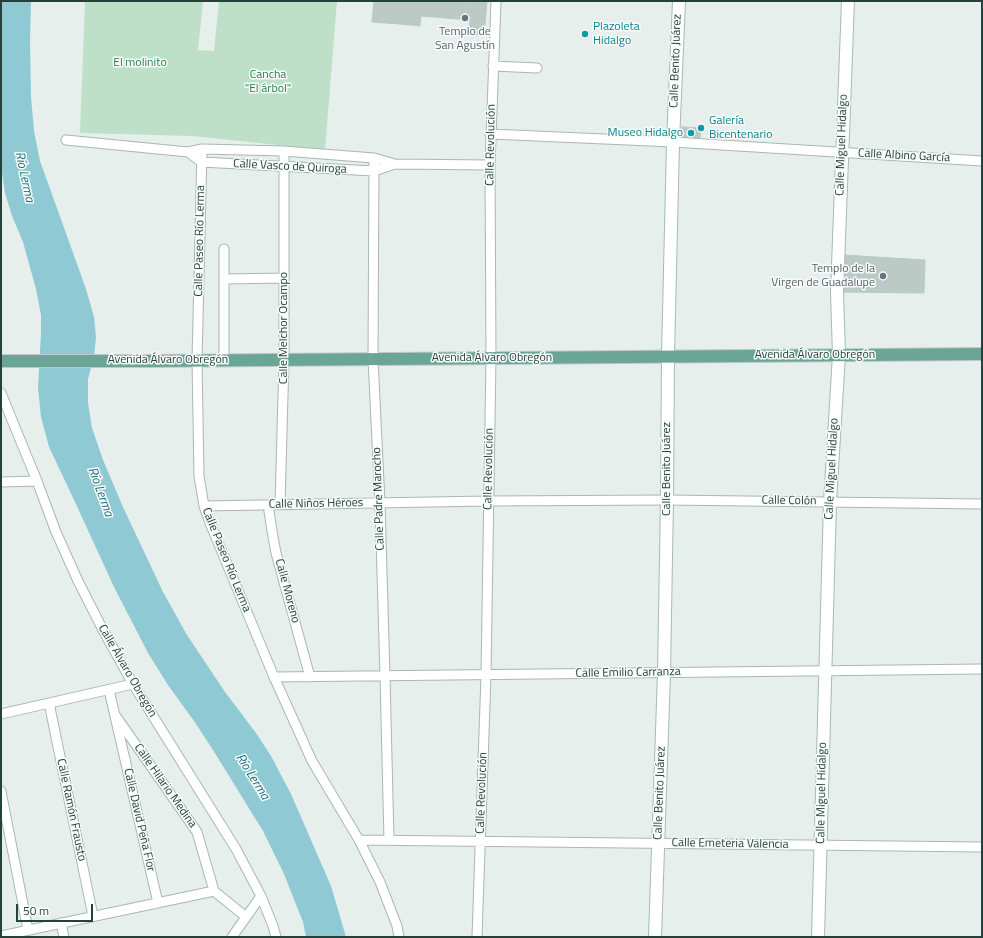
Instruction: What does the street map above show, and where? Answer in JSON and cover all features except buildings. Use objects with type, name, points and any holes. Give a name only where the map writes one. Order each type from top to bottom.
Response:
[{"type":"main road","name":"Avenida Álvaro Obregón","points":[[1,361],[982,354]]},
{"type":"street","name":"Calle Revolución","points":[[477,937],[486,675],[491,358],[490,134],[496,1]]},
{"type":"street","name":"Calle Benito Juárez","points":[[655,937],[664,673],[668,356],[673,142],[679,1]]},
{"type":"street","name":"Calle Miguel Hidalgo","points":[[818,937],[830,502],[838,355],[837,292],[848,1]]},
{"type":"street","points":[[493,66],[537,68]]},
{"type":"street","name":"Calle Albino García","points":[[490,134],[673,142],[982,160]]},
{"type":"street","name":"Calle Vasco de Quiroga","points":[[66,140],[188,152],[202,149],[284,151],[374,158],[395,164],[490,165]]},
{"type":"street","name":"Calle Paseo Río Lerma","points":[[202,149],[197,360],[199,476],[204,506],[274,677],[312,761],[359,840],[380,882],[397,926],[399,937]]},
{"type":"street","name":"Calle Melchor Ocampo","points":[[280,505],[284,359],[284,151]]},
{"type":"street","points":[[188,152],[201,162]]},
{"type":"street","name":"Calle Padre Marocho","points":[[374,158],[373,359],[380,503],[389,840]]},
{"type":"street","name":"Calle Vasco de Quiroga","points":[[201,162],[374,171],[395,164]]},
{"type":"street","points":[[224,249],[224,360]]},
{"type":"street","points":[[224,279],[284,278]]},
{"type":"street","name":"Calle Álvaro Obregón","points":[[1,393],[56,532],[78,581],[133,684],[236,849],[261,896],[276,937]]},
{"type":"street","points":[[1,482],[37,481]]},
{"type":"street","name":"Calle Colón","points":[[667,500],[982,504]]},
{"type":"street","name":"Calle Niños Héroes","points":[[204,506],[667,500]]},
{"type":"street","name":"Calle Moreno","points":[[268,505],[276,553],[310,677]]},
{"type":"street","name":"Calle Emilio Carranza","points":[[274,677],[982,669]]},
{"type":"street","points":[[1,714],[133,684]]},
{"type":"street","name":"Calle David Peña Flor","points":[[109,690],[158,903]]},
{"type":"street","name":"Calle Ramón Frausto","points":[[49,703],[93,916]]},
{"type":"street","name":"Calle Hilario Medina","points":[[115,715],[197,832],[214,891]]},
{"type":"street","points":[[1,791],[28,930]]},
{"type":"street","name":"Calle Emeteria Valencia","points":[[359,840],[982,847]]},
{"type":"street","points":[[1,936],[214,891],[246,917]]},
{"type":"street","points":[[232,937],[261,896]]},
{"type":"street","points":[[61,923],[64,937]]},
{"type":"green space","points":[[85,1],[203,1],[198,50],[214,51],[219,1],[337,1],[325,150],[192,136],[80,133]]},
{"type":"water","name":"Río Lerma","points":[[1,1],[31,1],[31,97],[34,131],[40,161],[86,289],[94,317],[96,337],[94,357],[88,379],[88,403],[92,428],[103,460],[123,507],[163,592],[187,635],[225,692],[256,733],[271,756],[291,794],[331,886],[346,937],[306,937],[303,922],[284,874],[263,831],[213,750],[148,653],[114,587],[49,447],[41,417],[38,388],[41,315],[36,289],[23,242],[12,216],[5,193],[1,166]]},
{"type":"place","name":"Templo de San Agustín","points":[[465,18]]},
{"type":"place","name":"Plazoleta Hidalgo","points":[[585,34]]},
{"type":"place","name":"Galería Bicentenario","points":[[701,128]]},
{"type":"place","name":"Museo Hidalgo","points":[[691,133]]},
{"type":"place","name":"Templo de la Virgen de Guadalupe","points":[[883,276]]},
{"type":"park label","name":"El molinito","points":[[140,63]]},
{"type":"park label","name":"Cancha \"El árbol\"","points":[[268,82]]}]
